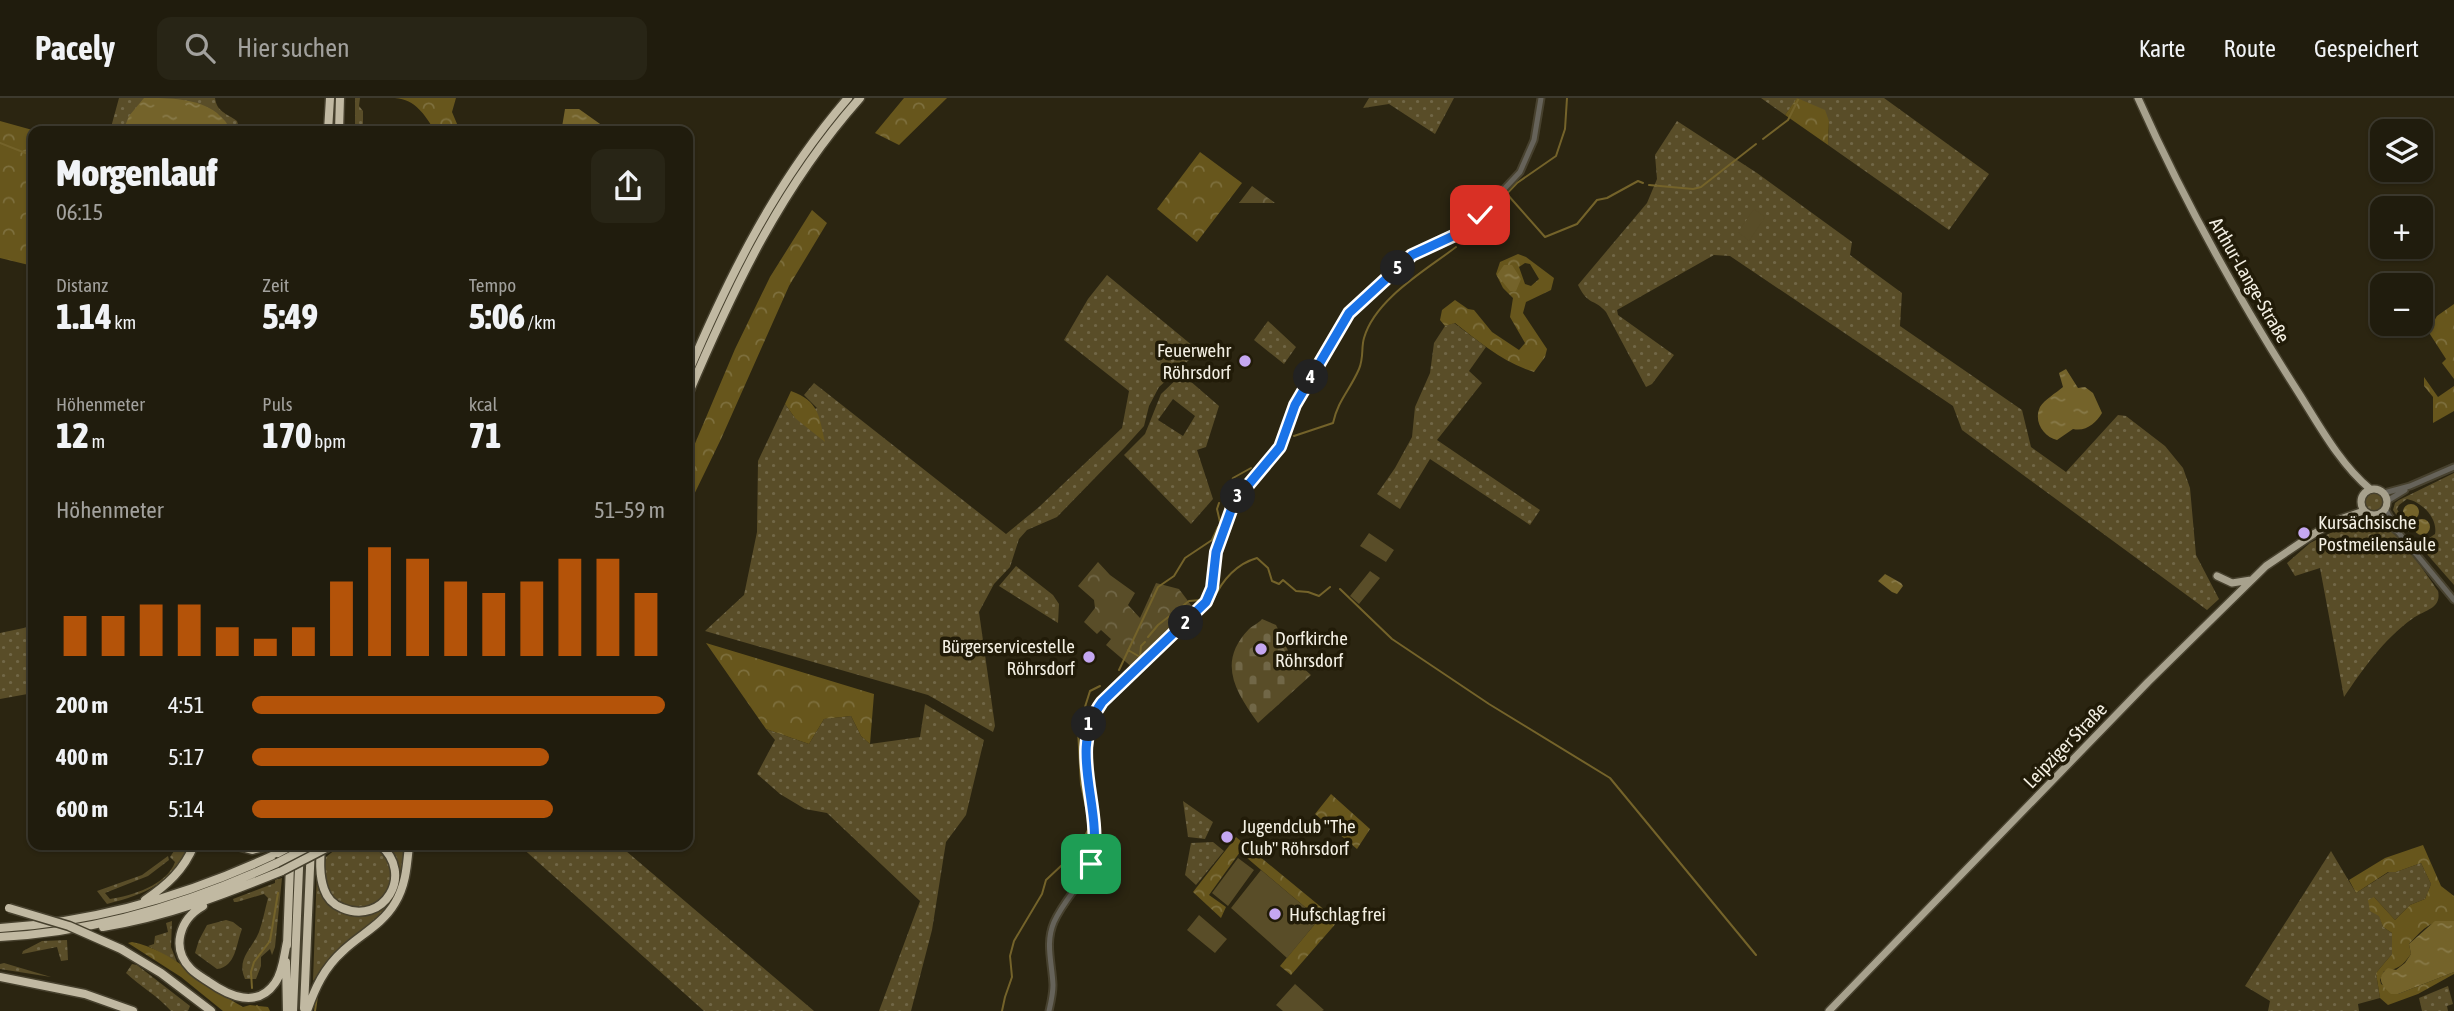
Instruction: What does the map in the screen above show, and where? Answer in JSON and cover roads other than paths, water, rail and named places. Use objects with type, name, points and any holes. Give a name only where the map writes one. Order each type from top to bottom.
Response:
[{"type":"highway","points":[[328,126],[330,98]]},
{"type":"highway","points":[[339,126],[340,98]]},
{"type":"highway","points":[[693,362],[738,260],[760,221],[809,146],[848,98]]},
{"type":"highway","points":[[693,384],[731,296],[767,226],[816,151],[860,98]]},
{"type":"highway","points":[[136,905],[173,879],[192,850]]},
{"type":"highway","points":[[0,928],[76,919],[136,905],[215,880],[283,850]]},
{"type":"highway","points":[[287,1011],[292,850]]},
{"type":"highway","points":[[293,1011],[300,850]]},
{"type":"highway","points":[[287,942],[279,975],[269,990],[252,998],[227,994],[191,969],[180,949],[181,928],[187,918],[214,899],[279,867],[304,850]]},
{"type":"highway","points":[[306,1011],[311,850]]},
{"type":"highway","points":[[44,933],[151,911],[320,850]]},
{"type":"highway","points":[[321,850],[324,892],[333,903],[353,912],[366,912],[378,907],[389,896],[396,880],[394,863],[384,850]]},
{"type":"highway","points":[[306,1011],[322,975],[334,960],[379,924],[397,902],[406,877],[409,850]]},
{"type":"highway","points":[[0,937],[78,932],[139,921],[214,899]]},
{"type":"highway","points":[[4,907],[69,926],[121,949],[161,973],[211,1011]]},
{"type":"highway","points":[[0,976],[85,994],[133,1011]]},
{"type":"main road","name":"Arthur-Lange-Straße","points":[[2138,98],[2223,269],[2279,363],[2367,491]]},
{"type":"main road","points":[[2378,489],[2384,493],[2386,505],[2378,515],[2371,515],[2362,508],[2367,491],[2378,489]]},
{"type":"main road","name":"Leipziger Straße","points":[[1829,1011],[2148,682],[2252,580],[2294,546],[2362,508]]},
{"type":"main road","points":[[2217,576],[2232,583],[2252,580]]},
{"type":"street","points":[[1049,1011],[1053,990],[1048,951],[1051,932],[1059,913],[1084,879],[1093,857],[1094,834],[1086,764],[1088,729],[1094,713],[1206,602],[1212,588],[1216,552],[1234,502],[1280,447],[1295,405],[1349,313],[1412,255],[1466,230],[1520,172],[1535,140],[1541,98]]},
{"type":"street","points":[[2384,493],[2410,486],[2454,467]]},
{"type":"street","points":[[2398,532],[2386,505],[2410,486]]},
{"type":"street","points":[[2378,515],[2398,532],[2454,600]]},
{"type":"water","points":[[144,98],[173,99],[201,104],[217,113],[228,126],[125,126],[129,116]]},
{"type":"water","points":[[565,109],[579,109],[603,126],[562,126]]},
{"type":"water","points":[[1504,265],[1512,265],[1521,279],[1516,291],[1510,291],[1497,275]]},
{"type":"water","points":[[2066,369],[2078,388],[2085,387],[2093,393],[2102,413],[2090,426],[2073,429],[2057,440],[2048,436],[2041,428],[2038,413],[2044,402],[2063,387],[2059,373]]},
{"type":"water","points":[[2408,504],[2414,504],[2419,512],[2417,518],[2408,520],[2403,515],[2403,509]]},
{"type":"water","points":[[2419,519],[2425,519],[2430,527],[2428,533],[2419,535],[2414,530],[2414,524]]},
{"type":"water","points":[[1885,574],[1903,586],[1897,594],[1878,581]]},
{"type":"water","points":[[2435,921],[2454,921],[2454,972],[2398,994],[2391,994],[2383,985],[2382,975],[2388,968],[2396,970],[2405,963],[2411,954],[2409,944]]},
{"type":"waterway","points":[[1482,226],[1495,206],[1517,183],[1556,156],[1565,129],[1567,98]]},
{"type":"waterway","points":[[1763,139],[1788,120],[1798,100]]},
{"type":"waterway","points":[[0,143],[28,154]]},
{"type":"waterway","points":[[1649,185],[1693,189],[1701,187],[1756,144]]},
{"type":"waterway","points":[[1507,194],[1545,237],[1577,224],[1597,200],[1607,198],[1638,181],[1643,183]]},
{"type":"waterway","points":[[1294,436],[1333,423],[1359,369],[1364,338],[1379,311],[1403,286],[1456,247]]},
{"type":"waterway","points":[[1228,492],[1233,478],[1251,468]]},
{"type":"waterway","points":[[1219,503],[1217,509],[1220,522]]},
{"type":"waterway","points":[[1119,670],[1158,587],[1174,576],[1185,558],[1212,540],[1218,527]]},
{"type":"waterway","points":[[1212,602],[1230,575],[1257,558],[1268,568],[1272,581],[1279,584],[1283,580],[1296,591],[1319,596],[1330,587]]},
{"type":"waterway","points":[[1340,589],[1392,639],[1489,704],[1610,778],[1756,955]]},
{"type":"waterway","points":[[1148,637],[1158,625],[1189,601],[1201,600]]},
{"type":"waterway","points":[[1128,650],[1140,657],[1141,646],[1145,642]]},
{"type":"waterway","points":[[1002,1011],[1012,977],[1010,956],[1014,941],[1042,894],[1046,880],[1079,849],[1088,830],[1081,784],[1078,729],[1090,691],[1100,686]]},
{"type":"waterway","points":[[252,988],[251,972],[254,962],[270,941],[278,893]]},
{"type":"waterway","points":[[315,1011],[317,996]]},
{"type":"waterway","points":[[257,1006],[261,1011]]},
{"type":"place","name":"Feuerwehr Röhrsdorf","points":[[1245,361]]},
{"type":"place","name":"Kursächsische Postmeilensäule","points":[[2304,533]]},
{"type":"place","name":"Dorfkirche Röhrsdorf","points":[[1261,649]]},
{"type":"place","name":"Bürgerservicestelle Röhrsdorf","points":[[1089,657]]},
{"type":"place","name":"Jugendclub \"The Club\" Röhrsdorf","points":[[1227,837]]},
{"type":"place","name":"Hufschlag frei","points":[[1275,914]]}]
